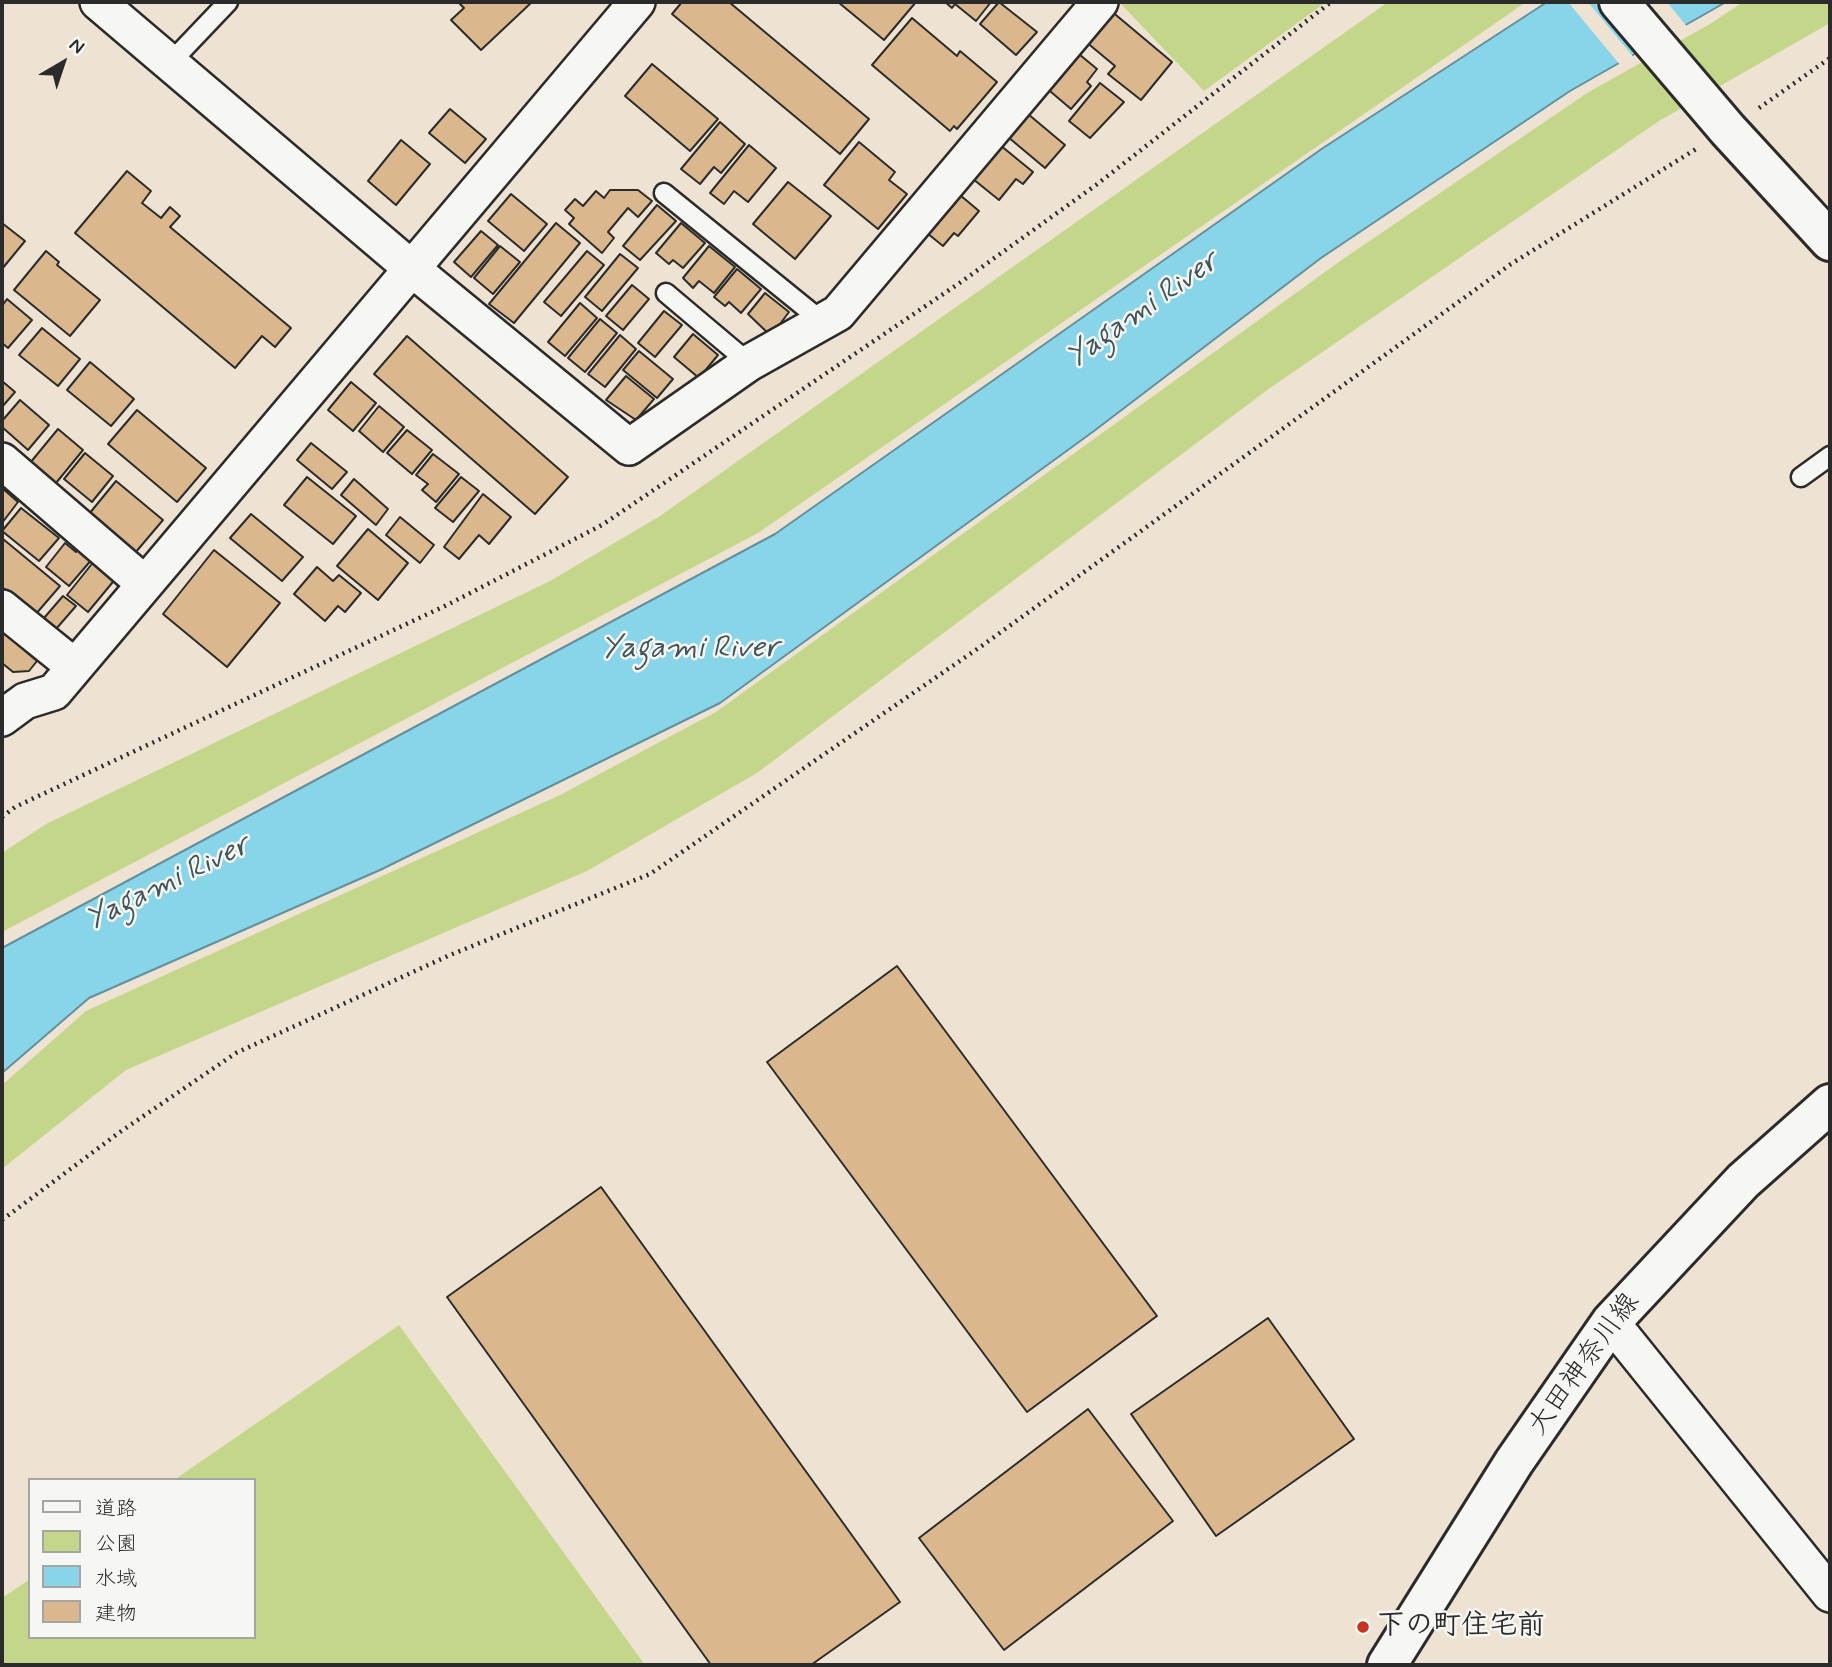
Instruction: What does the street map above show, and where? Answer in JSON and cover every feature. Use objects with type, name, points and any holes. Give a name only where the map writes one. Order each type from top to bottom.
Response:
[{"type":"main road","points":[[1619,2],[1719,120],[1830,241]]},
{"type":"main road","name":"大田神奈川線","points":[[1387,1665],[1514,1462],[1611,1322],[1743,1181],[1830,1104]]},
{"type":"street","points":[[98,2],[411,268],[629,447],[749,362],[838,313],[1100,2]]},
{"type":"street","points":[[2,718],[25,701],[54,692],[637,2]]},
{"type":"street","points":[[2,461],[145,584]]},
{"type":"street","points":[[2,608],[75,667]]},
{"type":"street","points":[[1611,1322],[1830,1594]]},
{"type":"lane","points":[[170,63],[228,2]]},
{"type":"lane","points":[[664,193],[823,322]]},
{"type":"lane","points":[[666,293],[749,362]]},
{"type":"lane","points":[[1801,477],[1830,456]]},
{"type":"path","points":[[2,1220],[120,1132],[236,1053],[450,955],[650,874],[994,637],[1511,264],[1719,120],[1830,58]]},
{"type":"green space","points":[[1119,2],[1326,2],[1204,91]]},
{"type":"green space","points":[[1388,2],[1526,2],[758,533],[2,932],[2,853],[46,824],[550,581],[660,516]]},
{"type":"green space","points":[[1743,2],[1830,2],[1830,23],[1659,121],[1270,388],[757,773],[587,871],[126,1070],[2,1169],[2,1085],[86,1011],[560,795],[716,712],[1343,259],[1587,93],[1710,24]]},
{"type":"green space","points":[[399,1325],[645,1665],[2,1665],[2,1598],[28,1580],[28,1639],[256,1639],[256,1478],[177,1478]]},
{"type":"water","name":"Yagami River","points":[[1547,2],[1726,2],[1570,91],[1321,258],[1094,431],[720,703],[380,870],[89,998],[2,1073],[2,948],[775,534],[1323,148]]},
{"type":"pier","points":[[1568,2],[1588,2],[1635,59],[1621,66]]},
{"type":"pier","points":[[1594,2],[1667,2],[1689,29],[1639,57]]},
{"type":"building","points":[[458,2],[532,2],[481,50],[451,20],[464,8]]},
{"type":"building","points":[[682,2],[729,2],[869,119],[840,154],[672,14]]},
{"type":"building","points":[[838,2],[916,2],[884,40]]},
{"type":"building","points":[[945,2],[991,2],[976,21],[955,4],[952,8]]},
{"type":"building","points":[[999,2],[1037,32],[1016,55],[980,24]]},
{"type":"building","points":[[1110,10],[1172,62],[1141,100],[1108,74],[1115,66],[1085,41]]},
{"type":"building","points":[[912,18],[957,56],[960,51],[997,82],[957,129],[954,126],[950,131],[872,65]]},
{"type":"building","points":[[1074,50],[1097,69],[1087,82],[1091,86],[1071,109],[1044,86]]},
{"type":"building","points":[[652,64],[718,119],[690,151],[625,96]]},
{"type":"building","points":[[1100,83],[1124,102],[1090,138],[1069,121]]},
{"type":"building","points":[[450,109],[486,139],[465,163],[429,133]]},
{"type":"building","points":[[1028,114],[1065,145],[1045,168],[1008,137]]},
{"type":"building","points":[[720,122],[745,144],[721,173],[714,167],[700,184],[681,169]]},
{"type":"building","points":[[401,140],[430,164],[396,205],[368,181]]},
{"type":"building","points":[[859,142],[895,172],[889,180],[907,194],[878,229],[824,185]]},
{"type":"building","points":[[749,145],[776,168],[748,202],[734,191],[724,204],[710,193]]},
{"type":"building","points":[[1000,145],[1033,172],[1023,184],[1016,179],[999,200],[973,179]]},
{"type":"building","points":[[127,171],[151,191],[142,203],[161,218],[170,207],[180,216],[170,227],[291,328],[275,347],[262,336],[235,368],[75,233]]},
{"type":"building","points":[[788,182],[831,216],[795,259],[753,224]]},
{"type":"building","points":[[610,190],[638,190],[652,201],[638,217],[628,208],[608,232],[614,238],[602,253],[569,224],[574,218],[565,210],[575,199],[583,206],[596,191],[604,198]]},
{"type":"building","points":[[954,190],[979,211],[958,236],[954,233],[943,246],[922,229]]},
{"type":"building","points":[[511,194],[547,224],[524,251],[488,221]]},
{"type":"building","points":[[657,205],[676,221],[640,260],[623,246]]},
{"type":"building","points":[[2,223],[25,241],[2,269]]},
{"type":"building","points":[[556,223],[580,243],[514,323],[489,304]]},
{"type":"building","points":[[681,223],[705,243],[683,268],[673,260],[669,264],[656,253]]},
{"type":"building","points":[[481,231],[498,245],[471,277],[454,262]]},
{"type":"building","points":[[500,246],[520,262],[493,294],[474,278]]},
{"type":"building","points":[[709,246],[735,267],[714,293],[699,281],[693,288],[683,278]]},
{"type":"building","points":[[46,251],[59,262],[57,265],[100,300],[70,336],[14,290]]},
{"type":"building","points":[[587,251],[604,265],[561,316],[544,302]]},
{"type":"building","points":[[620,254],[638,268],[602,311],[585,297]]},
{"type":"building","points":[[737,269],[761,289],[741,313],[729,302],[725,306],[714,297]]},
{"type":"building","points":[[632,285],[649,299],[623,330],[606,316]]},
{"type":"building","points":[[765,293],[789,312],[771,336],[748,314]]},
{"type":"building","points":[[7,299],[32,320],[8,348],[2,343],[2,306]]},
{"type":"building","points":[[580,303],[597,318],[565,356],[548,342]]},
{"type":"building","points":[[664,311],[682,325],[655,357],[638,343]]},
{"type":"building","points":[[600,319],[617,333],[585,372],[568,358]]},
{"type":"building","points":[[42,328],[80,359],[58,386],[19,355]]},
{"type":"building","points":[[693,334],[718,355],[699,378],[674,357]]},
{"type":"building","points":[[620,335],[636,349],[605,387],[588,374]]},
{"type":"building","points":[[407,336],[568,477],[535,514],[374,374]]},
{"type":"building","points":[[639,351],[673,379],[657,398],[623,370]]},
{"type":"building","points":[[90,362],[134,399],[111,426],[67,390]]},
{"type":"building","points":[[626,376],[654,399],[636,420],[606,400]]},
{"type":"building","points":[[2,381],[15,392],[2,407]]},
{"type":"building","points":[[351,382],[376,403],[353,431],[328,410]]},
{"type":"building","points":[[20,400],[49,425],[28,450],[2,427],[2,421]]},
{"type":"building","points":[[379,406],[404,427],[383,452],[359,431]]},
{"type":"building","points":[[137,410],[206,468],[177,502],[108,444]]},
{"type":"building","points":[[58,429],[83,450],[56,483],[30,463]]},
{"type":"building","points":[[407,430],[432,450],[412,474],[387,453]]},
{"type":"building","points":[[311,443],[347,472],[332,489],[297,460]]},
{"type":"building","points":[[85,453],[113,476],[92,502],[64,479]]},
{"type":"building","points":[[433,454],[459,474],[436,502],[422,490],[428,484],[416,475]]},
{"type":"building","points":[[307,477],[356,516],[333,544],[284,505]]},
{"type":"building","points":[[461,477],[479,491],[453,522],[435,508]]},
{"type":"building","points":[[354,479],[388,509],[376,525],[341,495]]},
{"type":"building","points":[[116,481],[163,520],[135,553],[89,514]]},
{"type":"building","points":[[2,488],[18,502],[2,523]]},
{"type":"building","points":[[483,494],[511,517],[489,544],[479,535],[459,559],[444,547]]},
{"type":"building","points":[[21,508],[59,538],[39,561],[2,531]]},
{"type":"building","points":[[251,514],[303,557],[282,581],[230,538]]},
{"type":"building","points":[[400,517],[434,545],[420,563],[386,535]]},
{"type":"building","points":[[368,529],[408,563],[378,600],[337,566]]},
{"type":"building","points":[[3,539],[60,586],[35,615],[2,587]]},
{"type":"building","points":[[65,543],[76,552],[79,547],[93,558],[69,586],[46,567]]},
{"type":"building","points":[[214,550],[280,603],[227,667],[163,614]]},
{"type":"building","points":[[95,560],[117,577],[88,612],[67,595]]},
{"type":"building","points":[[317,567],[333,581],[339,575],[361,593],[345,612],[338,606],[325,621],[294,594]]},
{"type":"building","points":[[63,596],[76,606],[56,629],[44,618]]},
{"type":"building","points":[[2,631],[37,661],[29,671],[13,672],[2,663]]},
{"type":"building","points":[[897,966],[1157,1316],[1027,1412],[767,1062]]},
{"type":"building","points":[[601,1187],[900,1602],[811,1665],[711,1665],[447,1297]]},
{"type":"building","points":[[1268,1318],[1354,1439],[1216,1536],[1131,1414]]},
{"type":"building","points":[[1088,1409],[1173,1521],[1004,1650],[919,1538]]},
{"type":"place","name":"下の町住宅前","points":[[1363,1627]]}]
